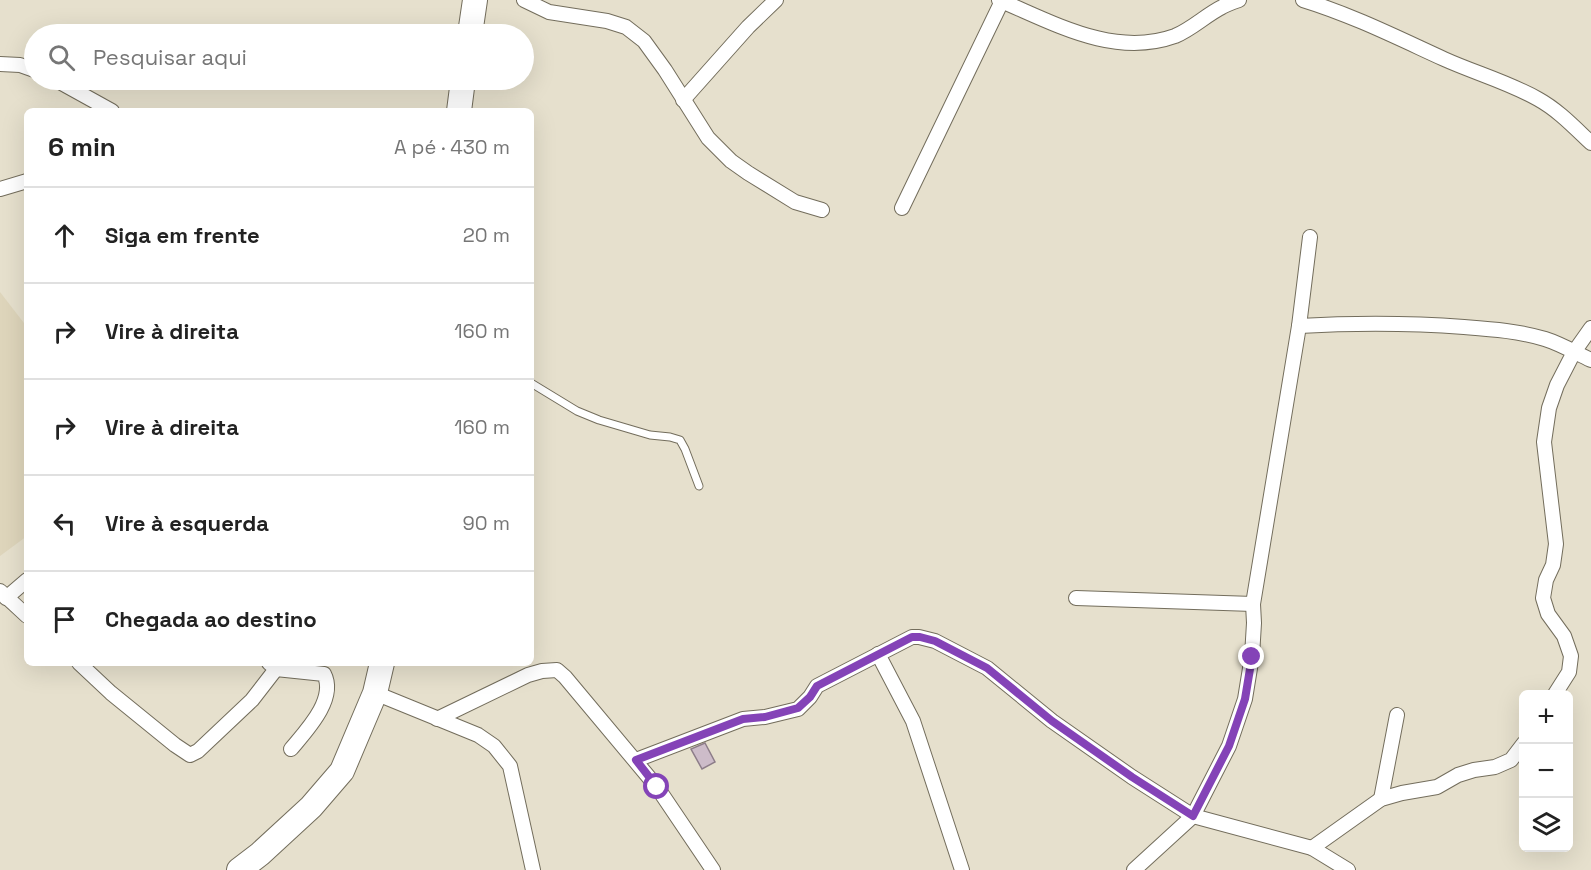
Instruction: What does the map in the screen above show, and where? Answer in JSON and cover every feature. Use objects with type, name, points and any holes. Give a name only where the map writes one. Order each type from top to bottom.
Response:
[{"type":"highway","points":[[472,24],[476,0]]},
{"type":"highway","points":[[459,108],[462,90]]},
{"type":"highway","points":[[239,870],[311,807],[342,771],[375,693],[381,666]]},
{"type":"street","points":[[524,0],[549,12],[607,21],[626,27],[644,41],[708,138],[732,161],[795,202],[822,210]]},
{"type":"street","points":[[683,100],[748,27],[776,0]]},
{"type":"street","points":[[902,208],[1001,1],[1086,35],[1114,43],[1141,43],[1176,35],[1222,6],[1239,0]]},
{"type":"street","points":[[1304,0],[1380,30],[1456,65],[1537,98],[1564,118],[1591,143]]},
{"type":"street","points":[[0,64],[24,66]]},
{"type":"street","points":[[74,90],[107,108]]},
{"type":"street","points":[[0,189],[24,181]]},
{"type":"street","points":[[1134,870],[1193,816],[1229,746],[1245,699],[1252,657],[1254,623],[1252,604],[1299,326],[1310,237]]},
{"type":"street","points":[[1299,326],[1428,324],[1484,328],[1545,339],[1591,360]]},
{"type":"street","points":[[1558,690],[1569,672],[1571,657],[1564,636],[1548,614],[1543,598],[1546,579],[1553,565],[1556,544],[1544,442],[1549,408],[1554,393],[1574,352],[1591,328]]},
{"type":"street","points":[[24,582],[3,595],[24,613]]},
{"type":"street","points":[[1076,598],[1252,604]]},
{"type":"street","points":[[636,760],[743,719],[765,717],[798,708],[810,697],[817,686],[912,637],[920,637],[935,641],[987,668],[1052,721],[1193,816],[1312,848],[1348,870]]},
{"type":"street","points":[[878,654],[913,721],[962,870]]},
{"type":"street","points":[[82,666],[166,738],[190,754],[198,751],[252,700],[272,666],[324,675],[327,687],[325,700],[318,715],[291,749]]},
{"type":"street","points":[[437,718],[528,675],[557,670],[636,760],[713,870]]},
{"type":"street","points":[[375,693],[478,735],[494,746],[510,766],[533,870]]},
{"type":"street","points":[[1382,799],[1397,715]]},
{"type":"street","points":[[1312,848],[1382,799],[1437,787],[1458,775],[1495,767],[1511,760],[1523,744]]},
{"type":"lane","points":[[534,385],[577,411],[598,420],[650,435],[680,440],[699,486]]},
{"type":"shaded area","points":[[0,292],[24,323],[24,538],[0,556]]},
{"type":"building","points":[[705,743],[715,762],[702,769],[691,749]]},
{"type":"route","points":[[657,787],[636,760],[743,719],[765,717],[798,708],[810,697],[817,686],[912,637],[920,637],[935,641],[987,668],[1052,721],[1193,816],[1229,746],[1245,699],[1252,657]]}]
